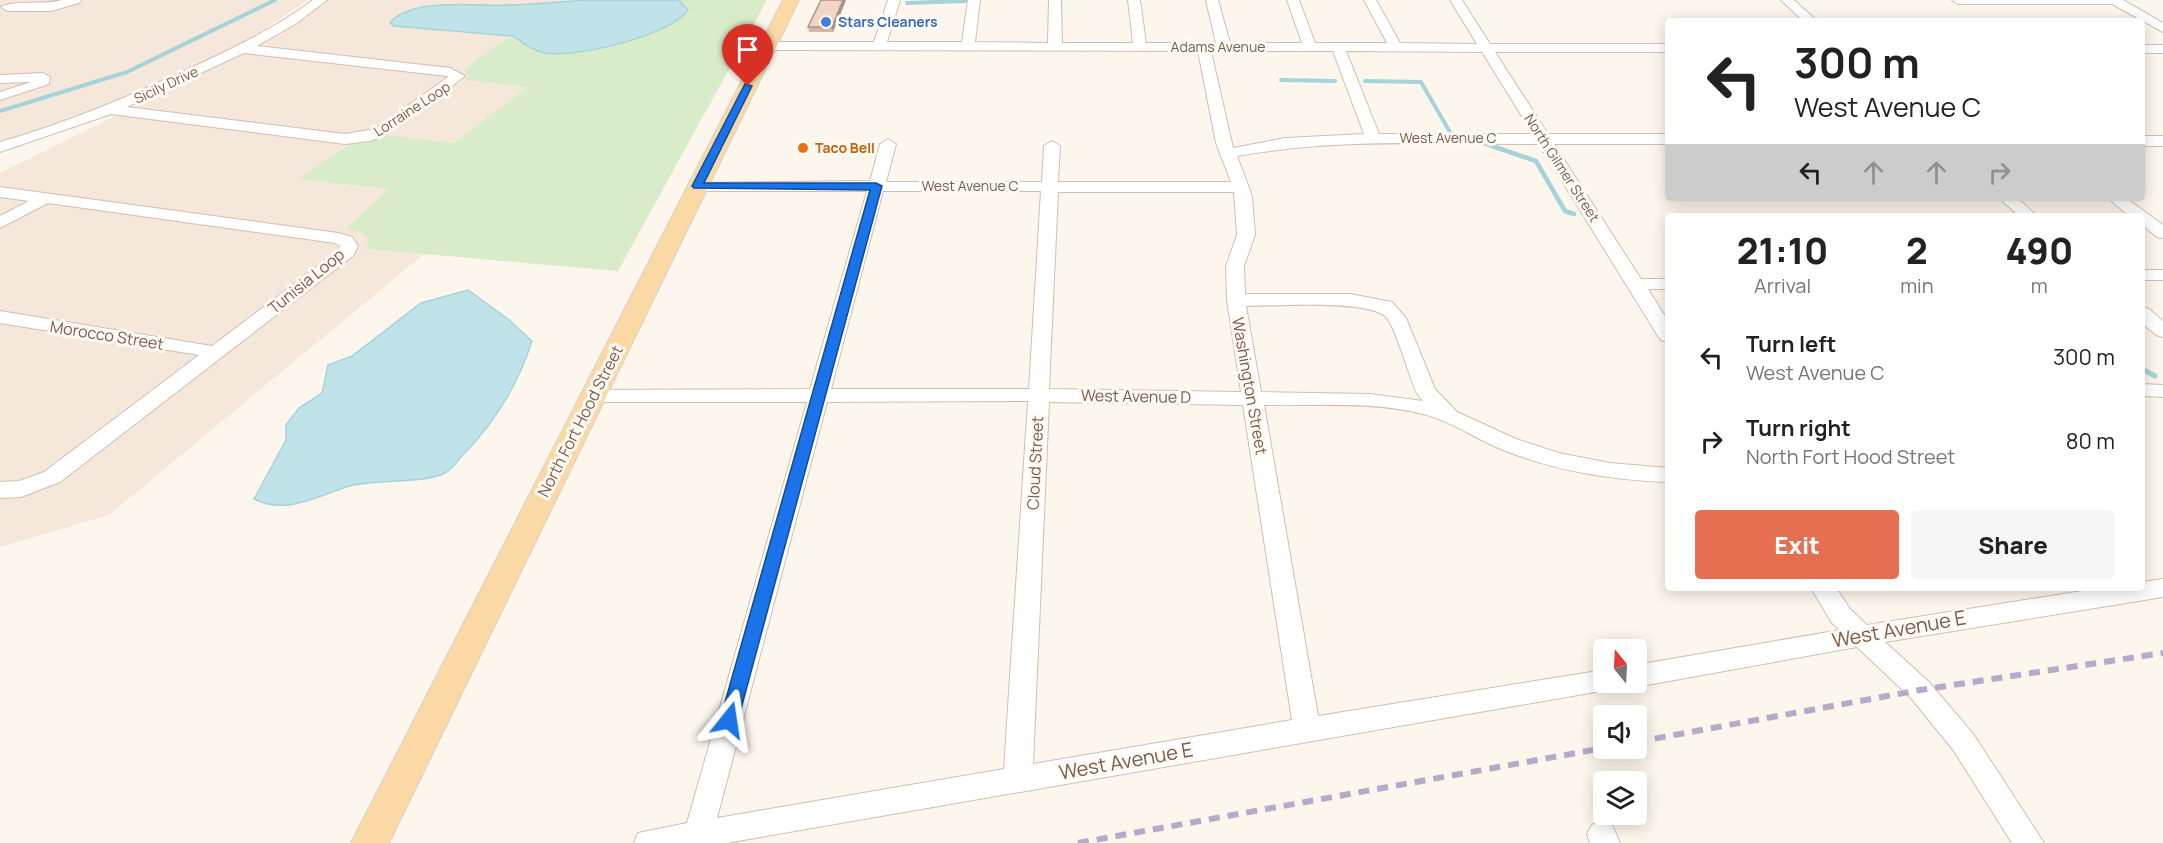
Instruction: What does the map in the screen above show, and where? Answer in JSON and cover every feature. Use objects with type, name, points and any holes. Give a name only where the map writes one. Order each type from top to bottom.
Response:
[{"type":"main road","name":"North Fort Hood Street","points":[[370,843],[791,0]]},
{"type":"street","points":[[3,7],[29,0]]},
{"type":"street","points":[[3,7],[51,7],[75,0]]},
{"type":"street","name":"Sicily Drive","points":[[0,147],[112,110],[244,49],[306,13],[321,0]]},
{"type":"street","points":[[879,46],[894,0]]},
{"type":"street","points":[[968,46],[974,0]]},
{"type":"street","points":[[1055,0],[1055,46]]},
{"type":"street","points":[[1134,0],[1140,46]]},
{"type":"street","name":"Washington Street","points":[[1212,0],[1214,47],[1224,142],[1242,187],[1246,235],[1235,266],[1236,300],[1307,729]]},
{"type":"street","points":[[1293,0],[1310,47]]},
{"type":"street","points":[[1370,0],[1396,48]]},
{"type":"street","name":"North Gilmer Street","points":[[1456,0],[1665,331]]},
{"type":"street","points":[[1786,0],[1807,18]]},
{"type":"street","points":[[1958,0],[2114,0],[2145,18]]},
{"type":"street","points":[[2134,12],[2163,12]]},
{"type":"street","points":[[2145,18],[2163,28]]},
{"type":"street","name":"Adams Avenue","points":[[768,46],[1665,48]]},
{"type":"street","points":[[1338,47],[1373,138]]},
{"type":"street","name":"Lorraine Loop","points":[[112,110],[345,139],[358,138],[380,132],[458,76],[450,72],[244,49]]},
{"type":"street","points":[[2145,49],[2163,49]]},
{"type":"street","points":[[0,79],[35,75],[43,77],[44,81],[0,96]]},
{"type":"street","name":"West Avenue C","points":[[1229,153],[1312,140],[1373,138],[1665,139]]},
{"type":"street","points":[[2145,141],[2163,141]]},
{"type":"street","points":[[698,835],[888,144]]},
{"type":"street","name":"Cloud Street","points":[[1017,780],[1053,146]]},
{"type":"street","name":"West Avenue C","points":[[697,186],[1242,187]]},
{"type":"street","name":"Tunisia Loop","points":[[0,192],[346,241],[349,246],[347,252],[52,477],[21,489],[0,490]]},
{"type":"street","points":[[0,223],[46,198]]},
{"type":"street","points":[[2011,201],[2025,213]]},
{"type":"street","points":[[2120,201],[2136,213]]},
{"type":"street","points":[[2145,220],[2163,233]]},
{"type":"street","points":[[2145,274],[2163,274]]},
{"type":"street","points":[[1636,284],[1665,285]]},
{"type":"street","points":[[1236,300],[1350,300],[1385,306],[1397,318],[1426,392],[1455,419]]},
{"type":"street","points":[[2145,316],[2163,331]]},
{"type":"street","name":"Morocco Street","points":[[0,317],[215,352]]},
{"type":"street","points":[[2145,390],[2163,391]]},
{"type":"street","name":"West Avenue D","points":[[592,396],[1038,395],[1402,403],[1433,410],[1519,448],[1580,468],[1665,475]]},
{"type":"street","name":"West Avenue E","points":[[2145,591],[2163,588]]},
{"type":"street","points":[[1825,591],[1841,616],[1920,690],[1964,743],[2029,843]]},
{"type":"street","name":"West Avenue E","points":[[1647,674],[1861,636],[2144,591]]},
{"type":"street","name":"West Avenue E","points":[[649,843],[1307,729],[1593,683]]},
{"type":"shaded area","points":[[0,0],[308,0],[247,41],[188,70],[74,119],[0,143]]},
{"type":"shaded area","points":[[326,0],[721,0],[403,213],[424,254],[109,515],[0,547],[0,173],[234,57],[297,22]]},
{"type":"green space","points":[[610,0],[767,0],[618,271],[366,249],[369,239],[361,232],[347,228],[389,189],[299,179],[350,144],[385,135],[454,143],[528,87],[466,80],[468,75],[464,70],[501,42]]},
{"type":"water","points":[[585,0],[679,0],[688,10],[678,20],[643,36],[599,48],[559,54],[536,50],[513,36],[394,26],[390,23],[409,10],[436,5],[524,5]]},
{"type":"water","points":[[468,290],[508,319],[532,341],[520,373],[494,418],[452,468],[435,477],[358,484],[288,505],[265,503],[254,499],[286,440],[286,425],[299,408],[322,393],[328,365],[352,356],[421,303]]},
{"type":"building","points":[[821,0],[843,0],[832,27],[808,27]]},
{"type":"waterway","points":[[0,111],[127,72],[275,0]]},
{"type":"waterway","points":[[907,3],[965,1]]},
{"type":"waterway","points":[[1281,80],[1335,81]]},
{"type":"waterway","points":[[1365,81],[1421,82],[1451,134]]},
{"type":"waterway","points":[[1483,143],[1496,147]]},
{"type":"waterway","points":[[1492,146],[1536,161],[1565,211],[1574,214]]},
{"type":"waterway","points":[[2145,371],[2155,376]]},
{"type":"railway","points":[[1647,740],[1920,690],[2163,653]]},
{"type":"railway","points":[[1078,843],[1593,750]]},
{"type":"place","name":"Stars Cleaners","points":[[826,22]]},
{"type":"place","name":"Taco Bell","points":[[803,148]]},
{"type":"route","points":[[729,720],[876,186],[697,186],[748,86]]}]
